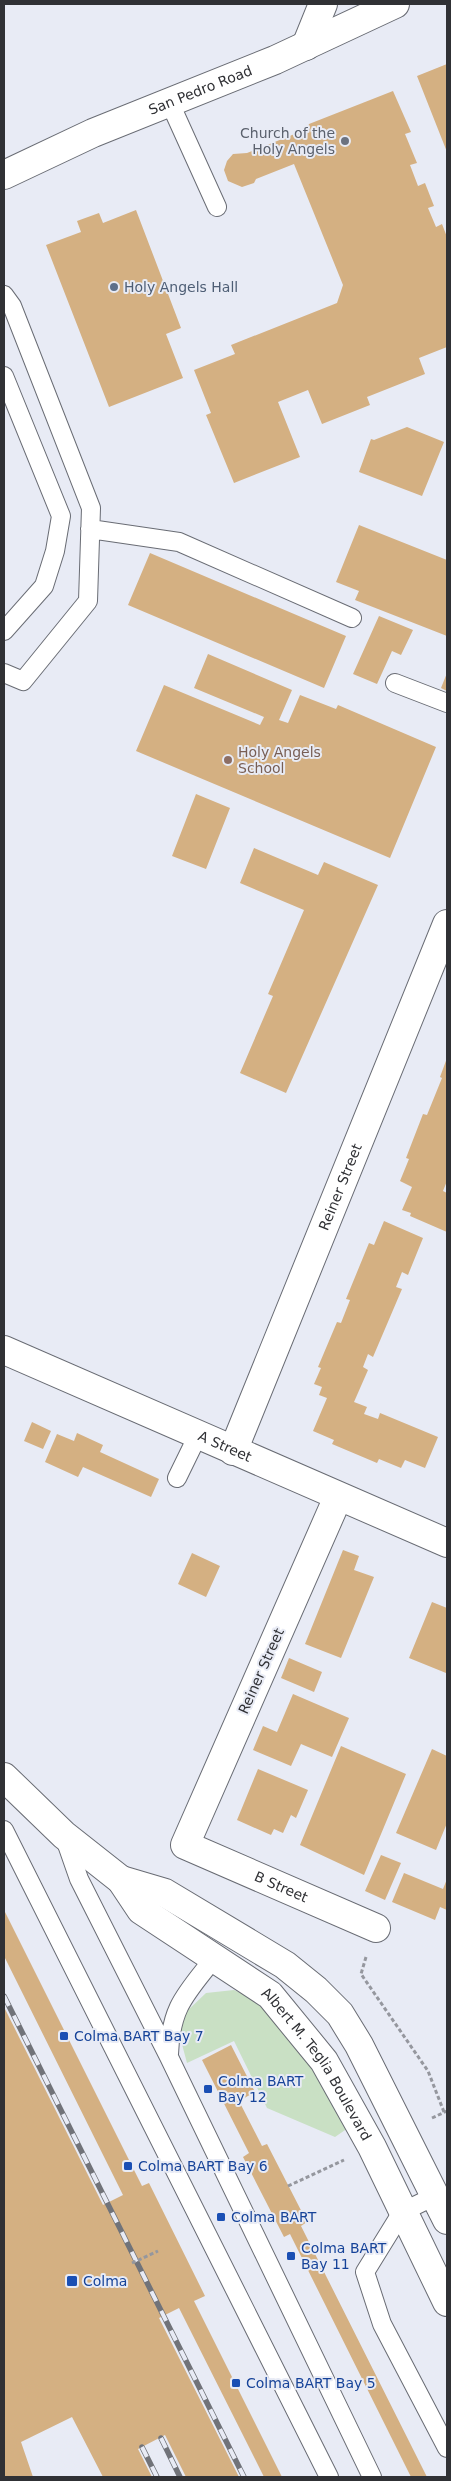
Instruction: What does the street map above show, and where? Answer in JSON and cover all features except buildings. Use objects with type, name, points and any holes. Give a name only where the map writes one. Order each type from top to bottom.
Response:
[{"type":"street","points":[[306,46],[323,4]]},
{"type":"street","name":"San Pedro Road","points":[[4,175],[57,149],[306,46],[395,4]]},
{"type":"street","name":"Reiner Street","points":[[233,1451],[440,963],[447,924]]},
{"type":"street","name":"A Street","points":[[4,1350],[338,1497],[447,1542]]},
{"type":"street","name":"Reiner Street","points":[[185,1845],[338,1497]]},
{"type":"street","name":"Albert M. Teglia Boulevard","points":[[4,1777],[64,1835],[121,1880],[141,1910],[270,1995],[324,2061],[372,2147],[447,2302]]},
{"type":"street","name":"B Street","points":[[185,1845],[376,1928]]},
{"type":"street","name":"Albert M. Teglia Boulevard","points":[[121,1880],[165,1893],[285,1965],[340,2014],[359,2045],[447,2220]]},
{"type":"lane","points":[[169,102],[217,207]]},
{"type":"lane","points":[[4,295],[12,306],[91,508],[88,601],[23,681],[4,672]]},
{"type":"lane","points":[[4,376],[61,516],[55,550],[44,586],[4,631]]},
{"type":"lane","points":[[90,529],[180,542],[352,618]]},
{"type":"lane","points":[[395,683],[447,703]]},
{"type":"lane","points":[[177,1478],[198,1435]]},
{"type":"lane","points":[[4,1830],[329,2477]]},
{"type":"lane","points":[[64,1835],[79,1879],[169,2057],[372,2477]]},
{"type":"lane","points":[[169,2057],[170,2032],[176,2009],[214,1958]]},
{"type":"lane","points":[[435,2196],[402,2212],[365,2272],[382,2324],[447,2448]]},
{"type":"path","points":[[376,1928],[361,1974],[428,2071],[446,2111]]},
{"type":"path","points":[[288,2186],[372,2147]]},
{"type":"path","points":[[132,2264],[158,2251]]},
{"type":"green space","points":[[234,1990],[259,2001],[321,2070],[348,2128],[335,2137],[267,2108],[234,2041],[187,2063],[179,2033],[185,2013],[206,1993]]},
{"type":"railway","points":[[4,1996],[244,2477]]},
{"type":"railway","points":[[161,2438],[180,2477]]},
{"type":"railway","points":[[142,2447],[157,2477]]},
{"type":"place","name":"Church of the Holy Angels","points":[[345,141]]},
{"type":"place","name":"Holy Angels Hall","points":[[114,287]]},
{"type":"place","name":"Holy Angels School","points":[[228,760]]},
{"type":"place","name":"Colma BART Bay 7","points":[[64,2036]]},
{"type":"place","name":"Colma BART Bay 12","points":[[208,2089]]},
{"type":"place","name":"Colma BART Bay 6","points":[[128,2166]]},
{"type":"place","name":"Colma BART","points":[[221,2217]]},
{"type":"place","name":"Colma BART Bay 11","points":[[291,2256]]},
{"type":"place","name":"Colma","points":[[72,2281]]},
{"type":"place","name":"Colma BART Bay 5","points":[[236,2383]]}]
